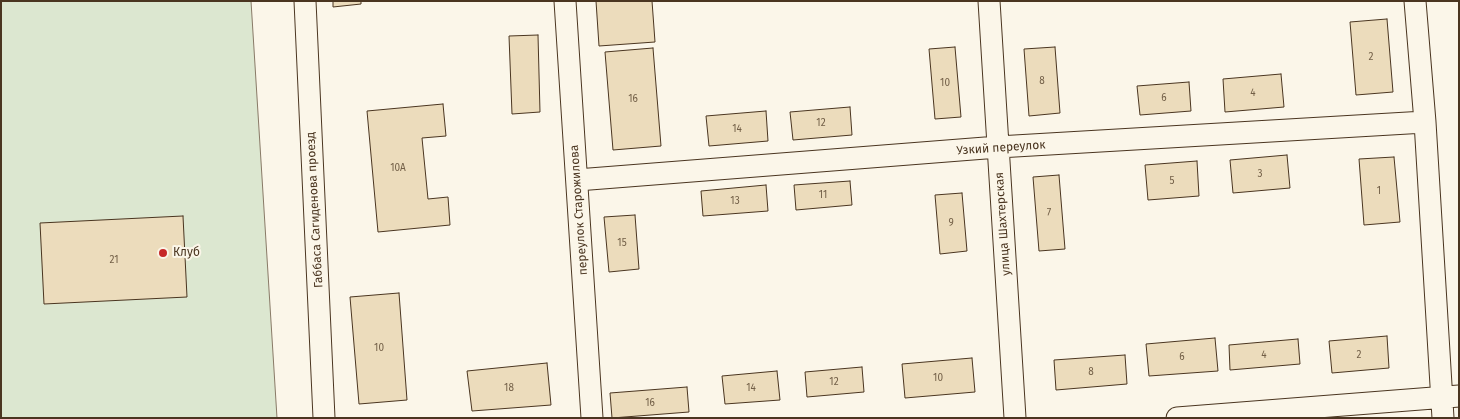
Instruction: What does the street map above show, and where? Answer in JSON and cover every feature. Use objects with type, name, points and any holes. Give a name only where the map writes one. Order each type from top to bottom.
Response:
[{"type":"street","name":"Габбаса Сагиденова проезд","points":[[305,1],[324,418]]},
{"type":"street","name":"переулок Старожилова","points":[[566,1],[592,418]]},
{"type":"street","name":"улица Шахтерская","points":[[989,1],[1015,418]]},
{"type":"street","points":[[1177,418],[1448,404],[1415,1]]},
{"type":"street","name":"Узкий переулок","points":[[577,180],[998,148],[1425,122]]},
{"type":"green space","points":[[1,1],[251,1],[277,418],[1,418]]},
{"type":"building","points":[[333,1],[361,1],[361,4],[333,7]]},
{"type":"building","points":[[596,1],[652,1],[655,42],[599,46]]},
{"type":"building","points":[[1387,19],[1393,92],[1356,95],[1350,22]]},
{"type":"building","points":[[538,35],[540,112],[512,114],[509,36]]},
{"type":"building","points":[[955,47],[961,117],[935,119],[929,49]]},
{"type":"building","points":[[1055,47],[1060,113],[1029,116],[1024,49]]},
{"type":"building","points":[[653,48],[661,146],[613,150],[605,52]]},
{"type":"building","points":[[1281,74],[1284,107],[1225,112],[1223,79]]},
{"type":"building","points":[[1189,82],[1191,111],[1140,115],[1137,86]]},
{"type":"building","points":[[443,104],[446,136],[422,138],[428,199],[448,197],[450,225],[378,232],[367,111]]},
{"type":"building","points":[[850,107],[852,135],[793,140],[790,112]]},
{"type":"building","points":[[766,111],[768,141],[709,146],[706,116]]},
{"type":"building","points":[[1287,155],[1290,188],[1233,193],[1230,160]]},
{"type":"building","points":[[1394,157],[1400,222],[1364,225],[1359,159]]},
{"type":"building","points":[[1197,161],[1199,196],[1148,200],[1145,165]]},
{"type":"building","points":[[1059,175],[1065,249],[1039,251],[1033,177]]},
{"type":"building","points":[[850,181],[852,205],[796,210],[794,185]]},
{"type":"building","points":[[766,185],[768,211],[703,216],[701,191]]},
{"type":"building","points":[[962,193],[967,251],[940,254],[935,195]]},
{"type":"building","points":[[635,215],[639,269],[609,272],[604,217]]},
{"type":"building","points":[[183,216],[187,297],[44,304],[40,223]]},
{"type":"building","points":[[399,293],[407,400],[359,404],[350,297]]},
{"type":"building","points":[[1387,336],[1389,368],[1332,373],[1329,341]]},
{"type":"building","points":[[1215,338],[1218,371],[1149,376],[1146,344]]},
{"type":"building","points":[[1298,339],[1300,364],[1230,370],[1229,345]]},
{"type":"building","points":[[1125,355],[1127,384],[1056,390],[1054,360]]},
{"type":"building","points":[[972,358],[975,392],[905,398],[902,364]]},
{"type":"building","points":[[547,363],[551,405],[472,411],[467,371]]},
{"type":"building","points":[[862,367],[864,392],[807,397],[805,372]]},
{"type":"building","points":[[777,371],[780,400],[725,404],[722,376]]},
{"type":"building","points":[[687,387],[689,412],[612,418],[610,393]]},
{"type":"place","name":"Клуб","points":[[163,253]]}]
